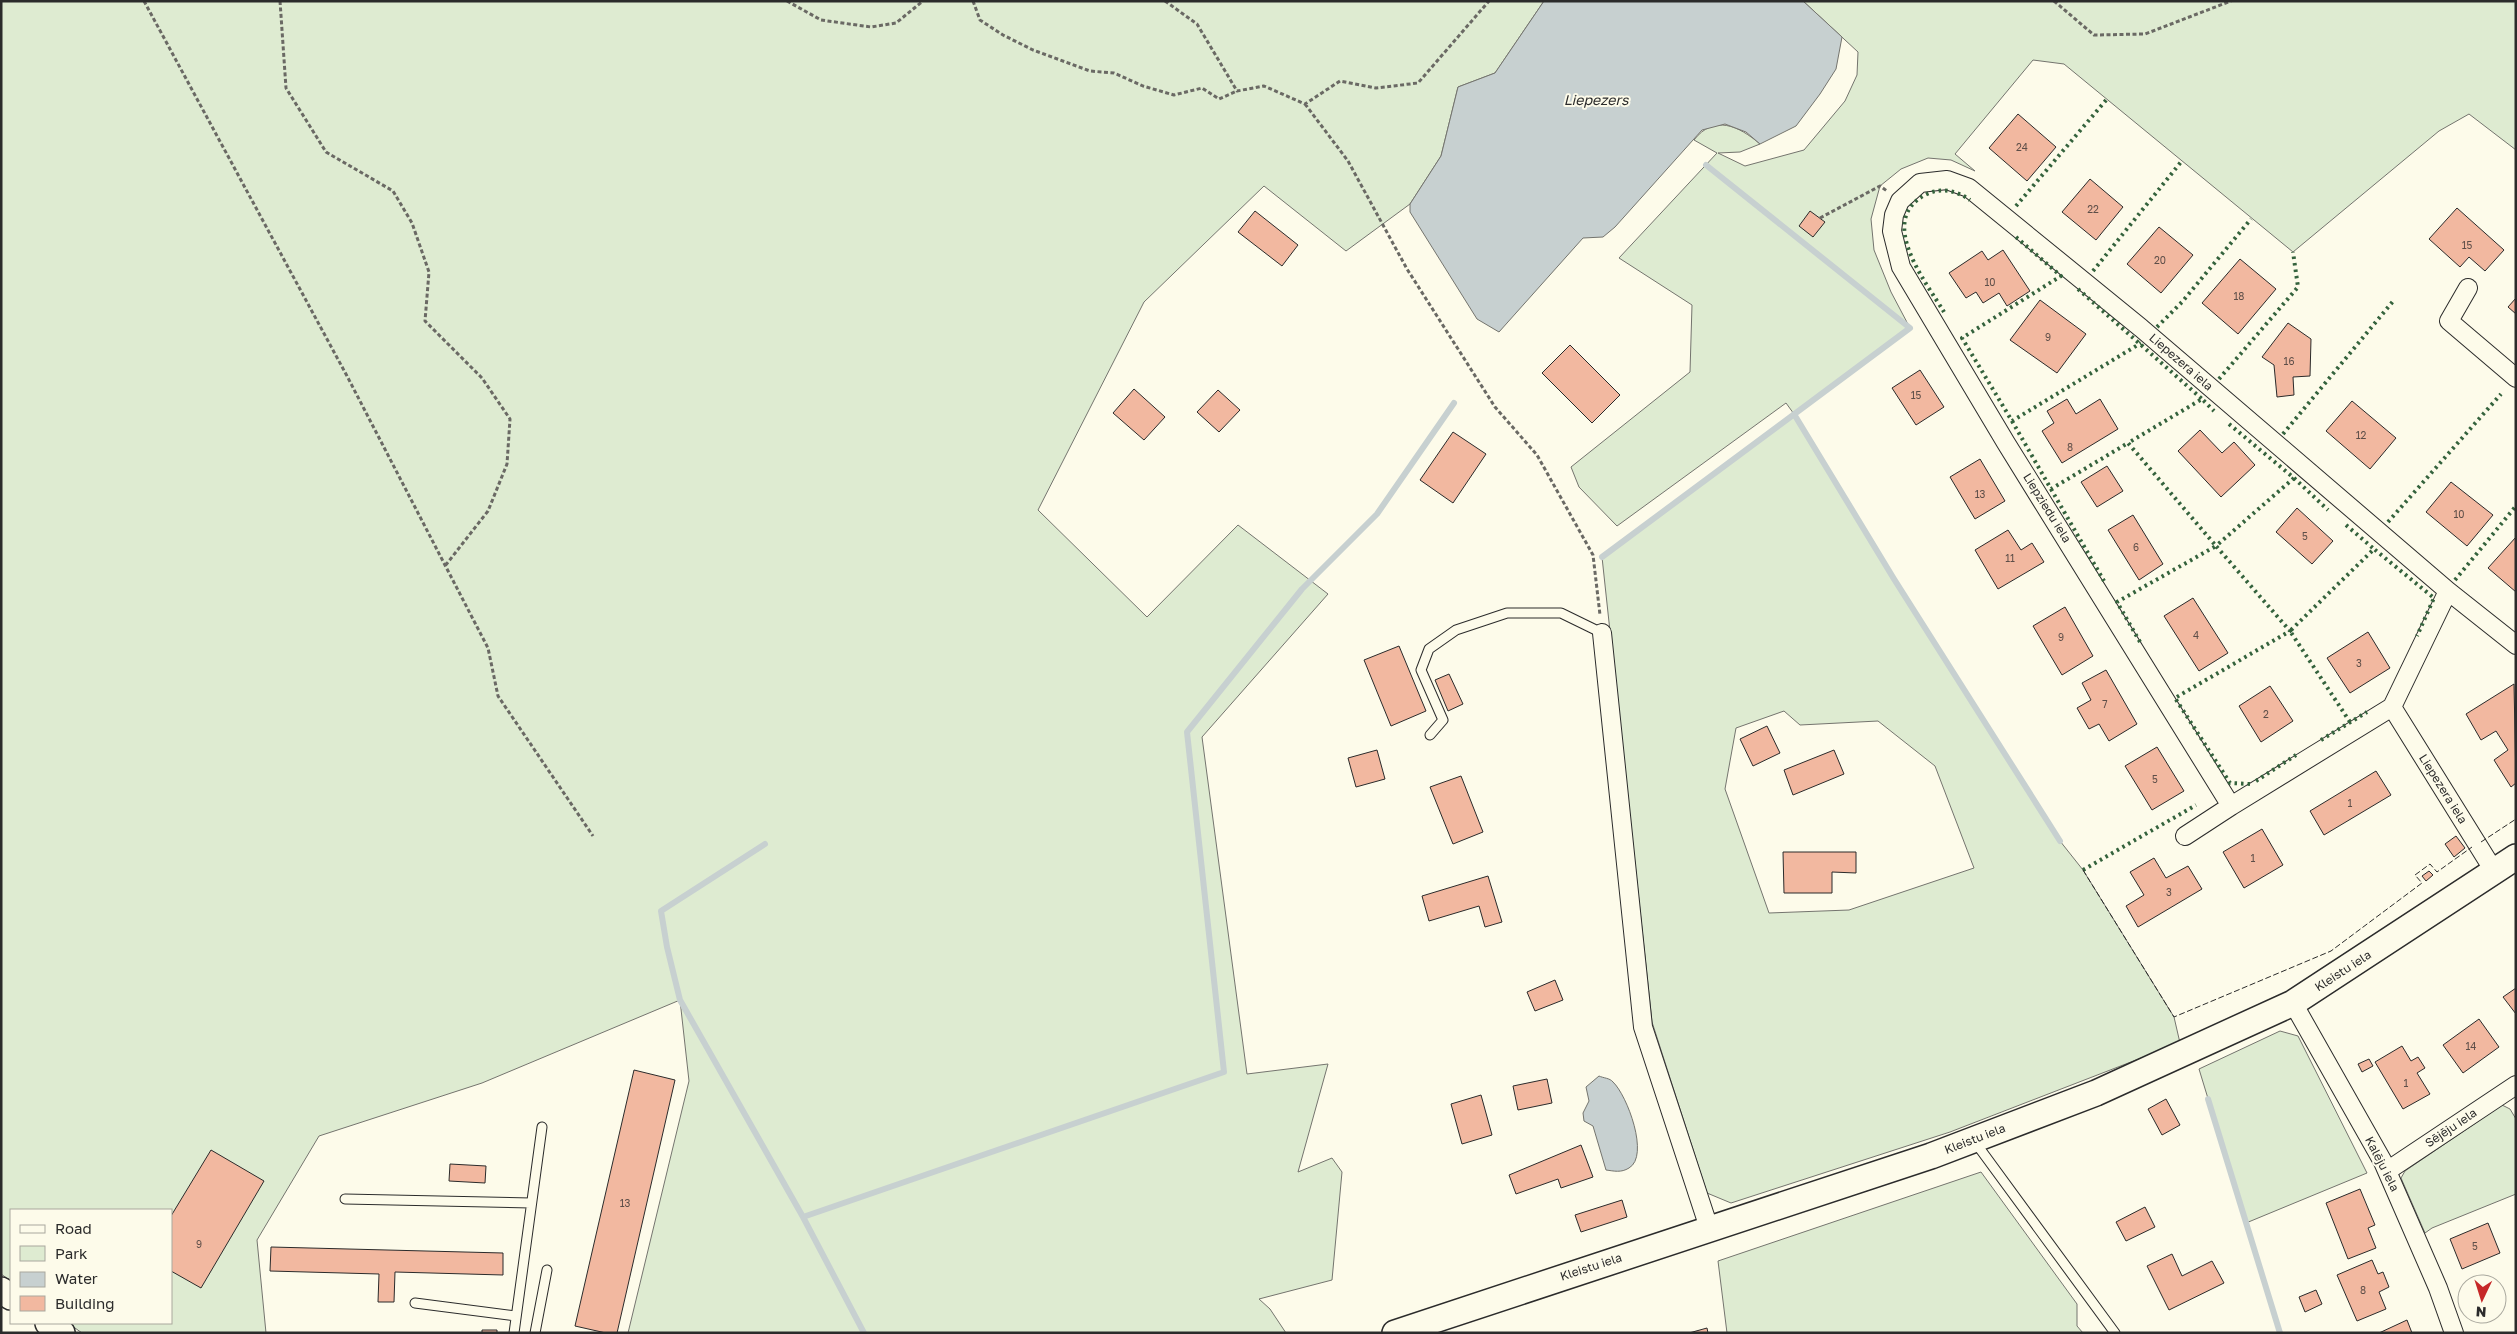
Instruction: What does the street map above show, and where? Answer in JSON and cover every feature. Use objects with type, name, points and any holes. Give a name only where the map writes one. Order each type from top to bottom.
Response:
[{"type":"street","name":"Liepezera iela","points":[[1900,201],[1920,183],[1946,180],[1968,188],[2147,333],[2448,591],[2516,645]]},
{"type":"street","name":"Liepziedu iela","points":[[1900,201],[1894,215],[1892,231],[1895,248],[1902,267],[2006,443],[2231,806]]},
{"type":"street","points":[[2468,288],[2449,321],[2516,378]]},
{"type":"street","points":[[2185,836],[2392,707],[2448,591]]},
{"type":"street","points":[[1602,633],[1643,1026],[1709,1228]]},
{"type":"street","name":"Liepezera iela","points":[[2392,707],[2494,872]]},
{"type":"street","name":"Kleistu iela","points":[[1395,1333],[1931,1156],[2096,1093],[2293,1003],[2516,857]]},
{"type":"street","name":"Kalēju iela","points":[[2293,1003],[2387,1171],[2438,1288],[2454,1333]]},
{"type":"street","name":"Sējēju iela","points":[[2387,1171],[2516,1085]]},
{"type":"street","points":[[49,1324],[62,1333]]},
{"type":"lane","points":[[1430,735],[1443,720],[1421,670],[1429,649],[1456,630],[1507,613],[1561,613],[1602,633]]},
{"type":"lane","points":[[514,1333],[542,1127]]},
{"type":"lane","points":[[1974,1139],[2115,1333]]},
{"type":"lane","points":[[345,1199],[532,1204]]},
{"type":"lane","points":[[535,1333],[547,1270]]},
{"type":"lane","points":[[415,1303],[516,1316]]},
{"type":"path","points":[[144,1],[347,376],[488,648],[498,696],[593,836]]},
{"type":"path","points":[[280,1],[286,88],[326,152],[393,191],[412,223],[429,272],[425,320],[482,378],[510,420],[507,464],[488,510],[445,566]]},
{"type":"path","points":[[787,1],[821,20],[871,27],[896,23],[923,1]]},
{"type":"path","points":[[973,1],[980,20],[1003,35],[1033,50],[1090,71],[1114,74],[1142,86],[1174,95],[1202,88],[1219,99],[1237,91],[1264,86],[1305,104],[1348,162],[1407,269],[1495,407],[1537,455],[1593,556],[1602,633]]},
{"type":"path","points":[[1165,1],[1197,24],[1237,91]]},
{"type":"path","points":[[1305,104],[1340,81],[1376,88],[1418,83],[1490,1]]},
{"type":"path","points":[[2054,1],[2094,35],[2145,34],[2231,1]]},
{"type":"path","points":[[1820,218],[1880,186],[1900,201]]},
{"type":"green space","points":[[1,1],[1544,1],[1495,73],[1458,87],[1441,156],[1410,204],[1346,251],[1264,186],[1144,302],[1038,510],[1147,617],[1238,525],[1328,594],[1202,737],[1247,1074],[1328,1064],[1298,1172],[1332,1158],[1342,1172],[1332,1280],[1259,1299],[1270,1309],[1286,1333],[628,1333],[689,1081],[680,1000],[482,1083],[319,1136],[257,1240],[266,1333],[82,1333],[69,1324],[172,1324],[172,1209],[10,1209],[10,1280],[1,1274]]},
{"type":"green space","points":[[1803,1],[2516,1],[2516,150],[2469,114],[2439,131],[2293,252],[2064,64],[2033,60],[1955,154],[1975,171],[1951,160],[1928,158],[1901,169],[1880,186],[1871,219],[1874,250],[1891,292],[1910,328],[1794,414],[1786,403],[1617,526],[1579,487],[1571,467],[1690,372],[1692,305],[1619,258],[1717,153],[1694,140],[1710,127],[1718,125],[1735,128],[1744,132],[1760,144],[1740,152],[1718,153],[1745,166],[1804,150],[1845,101],[1857,75],[1858,52]]},
{"type":"green space","points":[[1794,414],[1894,579],[2060,841],[2083,870],[2174,1017],[2180,1043],[1950,1132],[1731,1203],[1707,1193],[1652,1022],[1602,557]],"holes":[[[1784,711],[1800,725],[1878,721],[1935,766],[1974,868],[1849,910],[1769,913],[1725,789],[1736,728]]]},
{"type":"green space","points":[[2280,1031],[2298,1036],[2367,1173],[2246,1223],[2199,1069]]},
{"type":"green space","points":[[2502,1105],[2510,1109],[2516,1119],[2516,1194],[2432,1228],[2425,1233],[2401,1178],[2405,1171]]},
{"type":"green space","points":[[1981,1172],[2077,1304],[2077,1326],[2083,1333],[1727,1333],[1718,1261]]},
{"type":"water","name":"Liepezers","points":[[1544,1],[1803,1],[1842,37],[1836,69],[1796,126],[1760,144],[1746,132],[1725,124],[1702,130],[1615,227],[1603,237],[1583,238],[1499,332],[1477,319],[1410,212],[1410,204],[1441,156],[1458,87],[1495,73]]},
{"type":"water","points":[[1599,1076],[1612,1081],[1619,1089],[1634,1125],[1637,1139],[1635,1161],[1629,1168],[1623,1171],[1606,1170],[1593,1126],[1584,1121],[1583,1113],[1589,1101],[1586,1087]]},
{"type":"building","points":[[2018,114],[2056,147],[2027,181],[1989,148]]},
{"type":"building","points":[[2090,179],[2123,207],[2096,240],[2062,212]]},
{"type":"building","points":[[2457,208],[2504,250],[2485,271],[2469,257],[2460,267],[2429,239]]},
{"type":"building","points":[[1255,211],[1298,245],[1282,266],[1238,232]]},
{"type":"building","points":[[1810,211],[1825,222],[1813,237],[1799,226]]},
{"type":"building","points":[[2159,227],[2193,255],[2161,293],[2127,264]]},
{"type":"building","points":[[2003,250],[2030,291],[2007,306],[1999,293],[1983,303],[1976,292],[1966,298],[1949,273],[1982,251],[1988,260]]},
{"type":"building","points":[[2240,259],[2276,289],[2238,334],[2202,303]]},
{"type":"building","points":[[2516,298],[2516,314],[2508,307]]},
{"type":"building","points":[[2040,300],[2086,334],[2057,373],[2010,340]]},
{"type":"building","points":[[2288,323],[2311,339],[2310,376],[2293,377],[2294,395],[2277,397],[2274,365],[2262,357]]},
{"type":"building","points":[[1570,345],[1620,395],[1592,423],[1542,373]]},
{"type":"building","points":[[1920,370],[1944,407],[1916,425],[1892,388]]},
{"type":"building","points":[[1134,389],[1165,417],[1144,440],[1113,413]]},
{"type":"building","points":[[1218,390],[1240,410],[1219,432],[1197,412]]},
{"type":"building","points":[[2067,399],[2076,414],[2100,399],[2118,429],[2062,463],[2042,431],[2054,423],[2047,411]]},
{"type":"building","points":[[2352,401],[2396,438],[2370,469],[2326,431]]},
{"type":"building","points":[[2200,430],[2222,453],[2234,442],[2255,465],[2221,497],[2178,451]]},
{"type":"building","points":[[1453,432],[1486,454],[1453,503],[1420,480]]},
{"type":"building","points":[[1980,459],[2005,501],[1975,519],[1950,477]]},
{"type":"building","points":[[2107,466],[2123,491],[2097,507],[2081,482]]},
{"type":"building","points":[[2451,482],[2493,515],[2467,546],[2426,512]]},
{"type":"building","points":[[2297,508],[2333,541],[2312,564],[2276,532]]},
{"type":"building","points":[[2133,515],[2163,564],[2139,580],[2108,530]]},
{"type":"building","points":[[2008,530],[2021,550],[2032,543],[2044,562],[1998,589],[1975,550]]},
{"type":"building","points":[[2516,537],[2516,592],[2488,568]]},
{"type":"building","points":[[2193,598],[2228,653],[2199,671],[2164,616]]},
{"type":"building","points":[[2065,607],[2093,656],[2062,675],[2033,626]]},
{"type":"building","points":[[2368,632],[2390,668],[2350,693],[2327,658]]},
{"type":"building","points":[[1399,646],[1426,711],[1391,726],[1364,660]]},
{"type":"building","points":[[2106,670],[2137,724],[2109,741],[2099,724],[2089,729],[2077,708],[2091,700],[2082,683]]},
{"type":"building","points":[[1449,674],[1463,704],[1448,711],[1435,680]]},
{"type":"building","points":[[2514,684],[2516,783],[2511,787],[2494,760],[2508,750],[2496,731],[2481,740],[2466,714]]},
{"type":"building","points":[[2270,686],[2293,721],[2261,742],[2239,706]]},
{"type":"building","points":[[1767,726],[1780,753],[1753,766],[1740,739]]},
{"type":"building","points":[[2157,747],[2184,791],[2152,810],[2125,766]]},
{"type":"building","points":[[1377,750],[1385,779],[1356,787],[1348,758]]},
{"type":"building","points":[[1834,750],[1844,774],[1793,795],[1784,770]]},
{"type":"building","points":[[2376,771],[2391,795],[2324,835],[2310,811]]},
{"type":"building","points":[[1461,776],[1483,832],[1453,844],[1430,787]]},
{"type":"building","points":[[2262,829],[2283,865],[2244,888],[2223,852]]},
{"type":"building","points":[[2456,836],[2465,848],[2454,857],[2445,844]]},
{"type":"building","points":[[1783,852],[1856,852],[1856,873],[1832,872],[1832,893],[1784,893]]},
{"type":"building","points":[[2154,858],[2166,878],[2188,866],[2202,889],[2138,927],[2126,906],[2144,895],[2130,872]]},
{"type":"building","points":[[2429,871],[2433,875],[2426,881],[2422,876]]},
{"type":"building","points":[[1488,876],[1502,922],[1485,927],[1479,906],[1429,921],[1422,896]]},
{"type":"building","points":[[1555,980],[1563,1000],[1535,1011],[1527,992]]},
{"type":"building","points":[[2516,988],[2516,1014],[2503,997]]},
{"type":"building","points":[[2479,1019],[2499,1047],[2463,1073],[2443,1045]]},
{"type":"building","points":[[2402,1046],[2411,1061],[2418,1057],[2425,1068],[2417,1073],[2430,1094],[2403,1109],[2375,1062]]},
{"type":"building","points":[[2369,1059],[2373,1066],[2362,1072],[2358,1064]]},
{"type":"building","points":[[634,1070],[675,1080],[617,1333],[606,1333],[575,1326]]},
{"type":"building","points":[[1547,1079],[1552,1103],[1518,1110],[1513,1086]]},
{"type":"building","points":[[1481,1095],[1492,1135],[1462,1144],[1451,1104]]},
{"type":"building","points":[[2166,1099],[2180,1125],[2162,1135],[2148,1109]]},
{"type":"building","points":[[1581,1145],[1593,1177],[1561,1188],[1558,1179],[1516,1194],[1509,1175]]},
{"type":"building","points":[[211,1150],[264,1181],[201,1288],[172,1272],[172,1214]]},
{"type":"building","points":[[450,1164],[486,1166],[485,1183],[449,1181]]},
{"type":"building","points":[[2360,1189],[2375,1225],[2368,1228],[2376,1248],[2348,1259],[2326,1203]]},
{"type":"building","points":[[1622,1200],[1627,1217],[1581,1232],[1575,1215]]},
{"type":"building","points":[[2145,1207],[2155,1227],[2126,1241],[2116,1222]]},
{"type":"building","points":[[2488,1223],[2500,1253],[2462,1269],[2450,1239]]},
{"type":"building","points":[[271,1247],[503,1253],[503,1275],[395,1272],[394,1302],[378,1302],[379,1274],[270,1271]]},
{"type":"building","points":[[2172,1254],[2182,1276],[2212,1261],[2224,1283],[2169,1310],[2147,1266]]},
{"type":"building","points":[[2372,1260],[2378,1274],[2383,1272],[2389,1287],[2379,1292],[2386,1309],[2357,1321],[2337,1275]]},
{"type":"building","points":[[2316,1290],[2322,1304],[2305,1312],[2299,1297]]},
{"type":"building","points":[[2407,1320],[2412,1333],[2379,1333]]},
{"type":"building","points":[[1707,1328],[1708,1333],[1689,1333]]},
{"type":"building","points":[[482,1330],[497,1330],[497,1333],[482,1333]]},
{"type":"waterway","points":[[1602,557],[1910,328],[1706,165]]},
{"type":"waterway","points":[[803,1217],[1224,1072],[1187,732],[1302,589],[1377,514],[1454,403]]},
{"type":"waterway","points":[[1794,414],[1894,579],[2060,841]]},
{"type":"waterway","points":[[765,844],[661,911],[667,947],[680,1000],[803,1217],[864,1333]]},
{"type":"waterway","points":[[2208,1099],[2280,1333]]},
{"type":"hedge","points":[[2016,206],[2107,99]]},
{"type":"hedge","points":[[2093,271],[2181,162]]},
{"type":"hedge","points":[[1944,312],[1926,284],[1909,251],[1905,234],[1905,219],[1912,205],[1933,192],[1949,191],[1960,194],[1970,200]]},
{"type":"hedge","points":[[2157,327],[2182,302],[2251,219]]},
{"type":"hedge","points":[[2016,237],[2061,276],[1962,338],[2012,421],[2141,343]]},
{"type":"hedge","points":[[2219,379],[2298,287],[2293,252]]},
{"type":"hedge","points":[[2078,289],[2202,399]]},
{"type":"hedge","points":[[2283,434],[2394,300]]},
{"type":"hedge","points":[[2388,522],[2501,394]]},
{"type":"hedge","points":[[2140,642],[2117,602],[2216,546],[2128,443],[2202,399],[2214,411]]},
{"type":"hedge","points":[[2012,421],[2051,489],[2128,443]]},
{"type":"hedge","points":[[2229,424],[2294,478],[2328,510]]},
{"type":"hedge","points":[[2250,784],[2230,783],[2175,698],[2290,631],[2216,546],[2294,478]]},
{"type":"hedge","points":[[2051,489],[2104,581]]},
{"type":"hedge","points":[[2455,580],[2516,506]]},
{"type":"hedge","points":[[2346,525],[2374,549]]},
{"type":"hedge","points":[[2350,722],[2290,631],[2374,549],[2434,598],[2417,636]]},
{"type":"hedge","points":[[2321,740],[2367,712]]},
{"type":"hedge","points":[[2256,781],[2296,755]]},
{"type":"hedge","points":[[2083,870],[2196,805]]},
{"type":"fence","points":[[2481,842],[2516,819]]},
{"type":"fence","points":[[2083,870],[2174,1017],[2331,951],[2422,883],[2415,875],[2430,864],[2437,872],[2472,847]]}]
